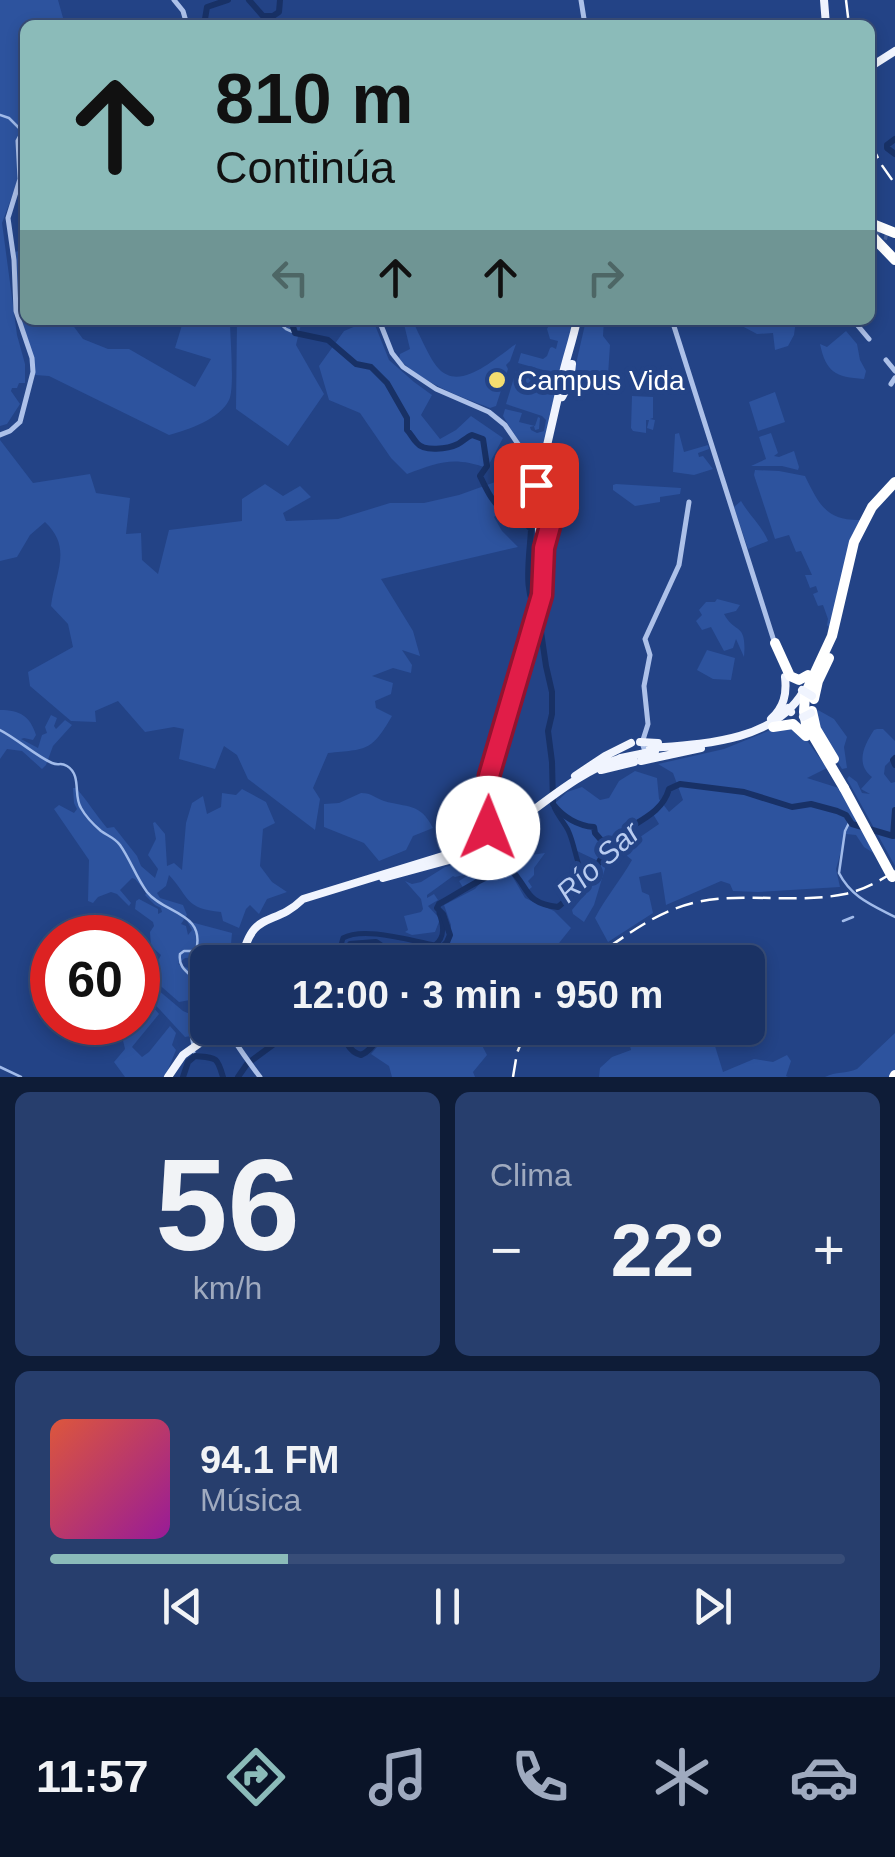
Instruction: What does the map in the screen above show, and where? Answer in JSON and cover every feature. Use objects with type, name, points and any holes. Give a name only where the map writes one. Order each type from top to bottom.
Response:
[{"type":"highway","points":[[875,235],[894,254]]},
{"type":"highway","points":[[802,701],[818,681],[840,635],[859,542],[895,485]]},
{"type":"highway","points":[[842,613],[802,701],[806,724],[894,877]]},
{"type":"highway","points":[[775,643],[790,676],[800,680],[807,737]]},
{"type":"highway","points":[[802,701],[810,724],[844,785]]},
{"type":"highway","points":[[767,726],[798,727],[844,785]]},
{"type":"main road","points":[[481,841],[490,772],[543,590],[543,527],[537,480],[579,325]]},
{"type":"main road","points":[[543,527],[537,480],[565,381]]},
{"type":"main road","points":[[767,726],[783,703],[784,673]]},
{"type":"main road","points":[[570,782],[596,771],[730,742],[777,721],[802,701]]},
{"type":"main road","points":[[767,726],[802,701]]},
{"type":"main road","points":[[767,726],[802,701]]},
{"type":"main road","points":[[246,945],[248,936],[260,924],[296,906],[481,841],[517,821],[604,756],[643,743],[699,746]]},
{"type":"main road","points":[[570,782],[643,743],[699,746]]},
{"type":"main road","points":[[481,841],[536,807]]},
{"type":"main road","points":[[481,841],[536,807]]},
{"type":"main road","points":[[248,936],[259,926],[305,903]]},
{"type":"main road","points":[[249,945],[252,936],[270,920]]},
{"type":"main road","points":[[169,1077],[176,1064],[196,1045]]},
{"type":"street","points":[[20,137],[20,172],[8,214],[20,323]]},
{"type":"street","points":[[0,435],[20,422],[33,372],[21,325]]},
{"type":"street","points":[[382,325],[392,353],[405,369],[500,420],[537,480]]},
{"type":"street","points":[[674,325],[784,673],[802,701]]},
{"type":"street","points":[[856,325],[869,339]]},
{"type":"street","points":[[886,360],[894,378]]},
{"type":"street","points":[[643,743],[627,748],[626,755],[638,762],[646,752],[644,688],[650,655],[644,638],[677,569],[689,502]]},
{"type":"street","points":[[237,1045],[260,1077]]},
{"type":"shaded area","points":[[0,0],[58,0],[64,20],[20,20],[20,158],[17,183],[2,223],[25,383],[12,388],[20,404],[7,424],[0,426]]},
{"type":"shaded area","points":[[20,250],[20,321],[19,317],[15,252]]},
{"type":"shaded area","points":[[21,325],[73,325],[83,339],[108,349],[129,349],[195,387],[211,359],[175,348],[182,325],[230,325],[229,400],[203,423],[169,435],[49,376],[35,375]]},
{"type":"shaded area","points":[[237,325],[301,325],[296,345],[324,394],[288,446],[236,409]]},
{"type":"shaded area","points":[[358,325],[375,325],[389,360],[432,395],[421,415],[440,439],[471,416],[503,438],[487,468],[446,462],[407,474],[360,413],[329,400],[319,366],[344,331]]},
{"type":"shaded area","points":[[404,325],[415,325],[439,369],[458,377],[478,370],[516,344],[506,365],[496,406],[490,408],[419,375],[399,359],[400,354],[410,349]]},
{"type":"shaded area","points":[[549,325],[574,325],[562,370],[554,373],[518,363],[521,353],[543,359],[550,348],[556,349],[558,341],[550,339]]},
{"type":"shaded area","points":[[585,325],[604,325],[603,336],[610,345],[607,390],[573,377]]},
{"type":"shaded area","points":[[795,325],[788,346],[775,350],[773,333],[757,334],[742,326]]},
{"type":"shaded area","points":[[846,331],[857,344],[866,371],[864,379],[833,371],[822,353],[820,344],[827,347]]},
{"type":"shaded area","points":[[516,371],[557,385],[543,448],[535,448],[535,475],[503,416],[505,409],[522,413],[519,422],[535,426],[538,417],[539,429],[534,426],[531,430],[544,431],[546,420],[542,416],[506,404]]},
{"type":"shaded area","points":[[775,392],[785,422],[758,431],[749,402]]},
{"type":"shaded area","points":[[632,396],[653,397],[653,430],[647,428],[649,420],[646,420],[646,433],[631,428]]},
{"type":"shaded area","points":[[679,433],[684,452],[708,445],[709,449],[698,453],[713,469],[694,475],[673,472],[675,434]]},
{"type":"shaded area","points":[[771,433],[778,453],[774,456],[794,451],[798,470],[751,466],[766,459],[759,437]]},
{"type":"shaded area","points":[[0,440],[33,483],[90,474],[96,493],[130,498],[126,534],[141,533],[142,560],[158,574],[169,530],[242,521],[242,499],[265,484],[283,496],[300,486],[311,497],[283,513],[286,521],[338,519],[390,503],[424,503],[498,481],[502,485],[508,479],[517,490],[512,496],[515,500],[494,517],[518,547],[381,579],[413,631],[420,656],[402,650],[412,665],[411,673],[393,668],[372,676],[393,683],[391,694],[375,701],[376,708],[392,716],[367,746],[328,753],[313,788],[320,799],[315,830],[248,779],[237,755],[224,746],[215,769],[179,759],[184,729],[145,732],[118,701],[95,711],[96,722],[71,721],[30,686],[28,672],[73,647],[68,624],[51,606],[60,551],[45,522],[30,535],[17,557],[0,561]]},
{"type":"shaded area","points":[[755,470],[805,476],[832,514],[861,520],[830,629],[823,605],[818,606],[813,594],[818,592],[816,586],[810,588],[805,575],[812,575],[801,551],[796,552],[789,535],[775,539]]},
{"type":"shaded area","points":[[613,485],[681,488],[680,494],[660,497],[660,502],[635,506],[613,490]]},
{"type":"shaded area","points":[[741,501],[768,541],[748,549],[734,507]]},
{"type":"shaded area","points":[[717,599],[740,605],[736,611],[724,614],[742,633],[744,657],[736,639],[733,648],[724,651],[711,627],[702,630],[696,621],[706,602]]},
{"type":"shaded area","points":[[707,650],[735,658],[731,680],[713,679],[697,670]]},
{"type":"shaded area","points":[[0,710],[19,713],[31,723],[36,735],[33,740],[21,739],[38,748],[51,715],[57,718],[56,729],[65,720],[72,725],[53,746],[42,769],[22,751],[7,749],[0,759]]},
{"type":"shaded area","points":[[818,710],[834,719],[847,737],[847,768],[842,769],[826,742],[817,720]]},
{"type":"shaded area","points":[[788,725],[800,731],[827,768],[807,778],[842,789],[878,856],[864,847],[856,835],[846,834],[836,869],[840,887],[733,891],[730,884],[721,881],[666,905],[661,872],[639,877],[653,913],[608,942],[595,918],[632,860],[626,855],[630,844],[659,824],[653,814],[613,842],[594,905],[584,922],[573,914],[572,910],[595,882],[585,876],[596,860],[575,850],[569,827],[551,807],[567,792],[582,787],[600,800],[609,798],[619,781],[635,771],[657,778],[659,799],[669,812],[683,800],[673,773],[658,764],[724,749]]},
{"type":"shaded area","points":[[883,729],[895,741],[895,756],[885,766],[884,774],[891,783],[895,782],[895,866],[847,779],[849,776],[862,793],[870,794],[861,789],[872,777],[864,766],[864,748],[874,730]]},
{"type":"shaded area","points":[[76,788],[107,828],[114,827],[141,866],[155,878],[158,869],[148,855],[156,839],[153,823],[165,834],[167,866],[174,863],[182,870],[192,803],[203,796],[207,814],[221,807],[222,793],[236,795],[242,789],[266,802],[275,823],[263,829],[260,866],[272,882],[287,892],[267,899],[259,914],[250,905],[239,928],[223,921],[221,912],[194,905],[169,875],[166,886],[157,893],[160,898],[183,905],[187,915],[181,924],[186,926],[188,935],[192,930],[187,921],[232,933],[231,945],[190,945],[190,958],[178,964],[190,967],[190,1000],[179,1002],[160,985],[160,915],[143,915],[135,909],[139,899],[158,909],[158,914],[161,908],[145,895],[135,879],[120,890],[131,903],[129,906],[111,892],[93,903],[88,901],[89,860],[54,809],[59,805],[74,813]]},
{"type":"shaded area","points":[[361,793],[418,810],[433,828],[413,836],[406,850],[379,861],[364,843],[324,827],[324,804],[339,803]]},
{"type":"shaded area","points":[[519,848],[531,855],[545,853],[534,868],[528,881],[532,887],[527,891],[512,869],[480,877],[464,889],[459,881],[472,873],[453,876],[427,895],[434,894],[438,900],[428,906],[440,919],[435,932],[405,932],[408,930],[404,916],[423,909],[421,899],[405,881],[421,882],[445,867],[484,858],[492,862]]},
{"type":"shaded area","points":[[511,874],[525,898],[554,911],[571,928],[557,945],[450,945],[451,925],[444,905],[475,889],[483,880]]},
{"type":"shaded area","points":[[160,992],[190,1014],[190,1036],[185,1037],[160,1010]]},
{"type":"shaded area","points":[[170,1026],[176,1033],[172,1045],[176,1050],[165,1077],[125,1077],[114,1062],[124,1045],[134,1045],[142,1057],[160,1045],[160,1038]]},
{"type":"shaded area","points":[[895,1033],[895,1077],[825,1077],[857,1069]]},
{"type":"shaded area","points":[[379,1045],[482,1045],[487,1055],[473,1072],[475,1077],[392,1077],[389,1066],[371,1054]]},
{"type":"shaded area","points":[[630,1045],[715,1045],[723,1072],[754,1059],[773,1062],[787,1055],[791,1061],[788,1077],[599,1077],[600,1068],[612,1057],[631,1050]]},
{"type":"waterway","points":[[205,20],[207,7],[228,0]]},
{"type":"waterway","points":[[249,0],[263,16],[279,12],[280,0]]},
{"type":"waterway","points":[[0,115],[19,128]]},
{"type":"waterway","name":"Río Sar","points":[[895,139],[887,145],[895,154]]},
{"type":"waterway","points":[[282,325],[295,333]]},
{"type":"waterway","points":[[293,325],[295,333],[328,340],[356,364],[371,367],[387,383],[407,418],[407,430],[420,446],[448,447],[472,435],[483,439],[487,466],[480,476],[487,490],[500,508],[531,529],[529,587],[541,617],[552,692],[548,731],[553,804],[571,820],[594,827],[601,840],[609,844]]},
{"type":"waterway","points":[[0,730],[46,760],[72,770],[85,815],[120,845],[147,892],[195,928],[196,951],[180,954],[182,966],[201,987],[191,1028],[195,1056]]},
{"type":"waterway","name":"Río Sar","points":[[895,758],[895,765]]},
{"type":"waterway","name":"Río Sar","points":[[444,945],[450,935],[437,908],[439,904],[483,879],[511,870],[533,899],[558,907],[588,879],[612,841],[652,813],[669,789],[680,784],[744,792],[792,807],[811,804],[846,815],[852,824],[893,836],[895,810]]},
{"type":"waterway","points":[[554,807],[568,830],[587,880]]},
{"type":"waterway","points":[[850,821],[839,873],[856,894],[895,917]]},
{"type":"waterway","points":[[435,945],[442,934],[439,913]]},
{"type":"waterway","points":[[843,921],[853,917]]},
{"type":"waterway","points":[[341,945],[343,938],[363,933],[435,945]]},
{"type":"waterway","name":"Río Sar","points":[[350,945],[380,945]]},
{"type":"waterway","name":"Río Sar","points":[[238,1077],[247,1064],[273,1045]]},
{"type":"waterway","name":"Río Sar","points":[[348,1045],[361,1055],[373,1045]]},
{"type":"waterway","name":"Río Sar","points":[[183,1077],[188,1062],[195,1056],[215,1059],[223,1077]]},
{"type":"waterway","points":[[0,1067],[21,1077]]},
{"type":"tunnel","points":[[875,232],[888,235]]},
{"type":"railway","points":[[846,0],[848,20]]},
{"type":"railway","points":[[875,152],[895,184]]},
{"type":"railway","points":[[612,945],[667,912],[697,902],[827,897],[858,890],[895,871]]},
{"type":"railway","points":[[513,1077],[520,1045]]},
{"type":"place","name":"Campus Vida","points":[[497,380]]},
{"type":"route","points":[[488,828],[490,772],[543,590],[544,548],[550,526],[540,507],[536,485]]}]
